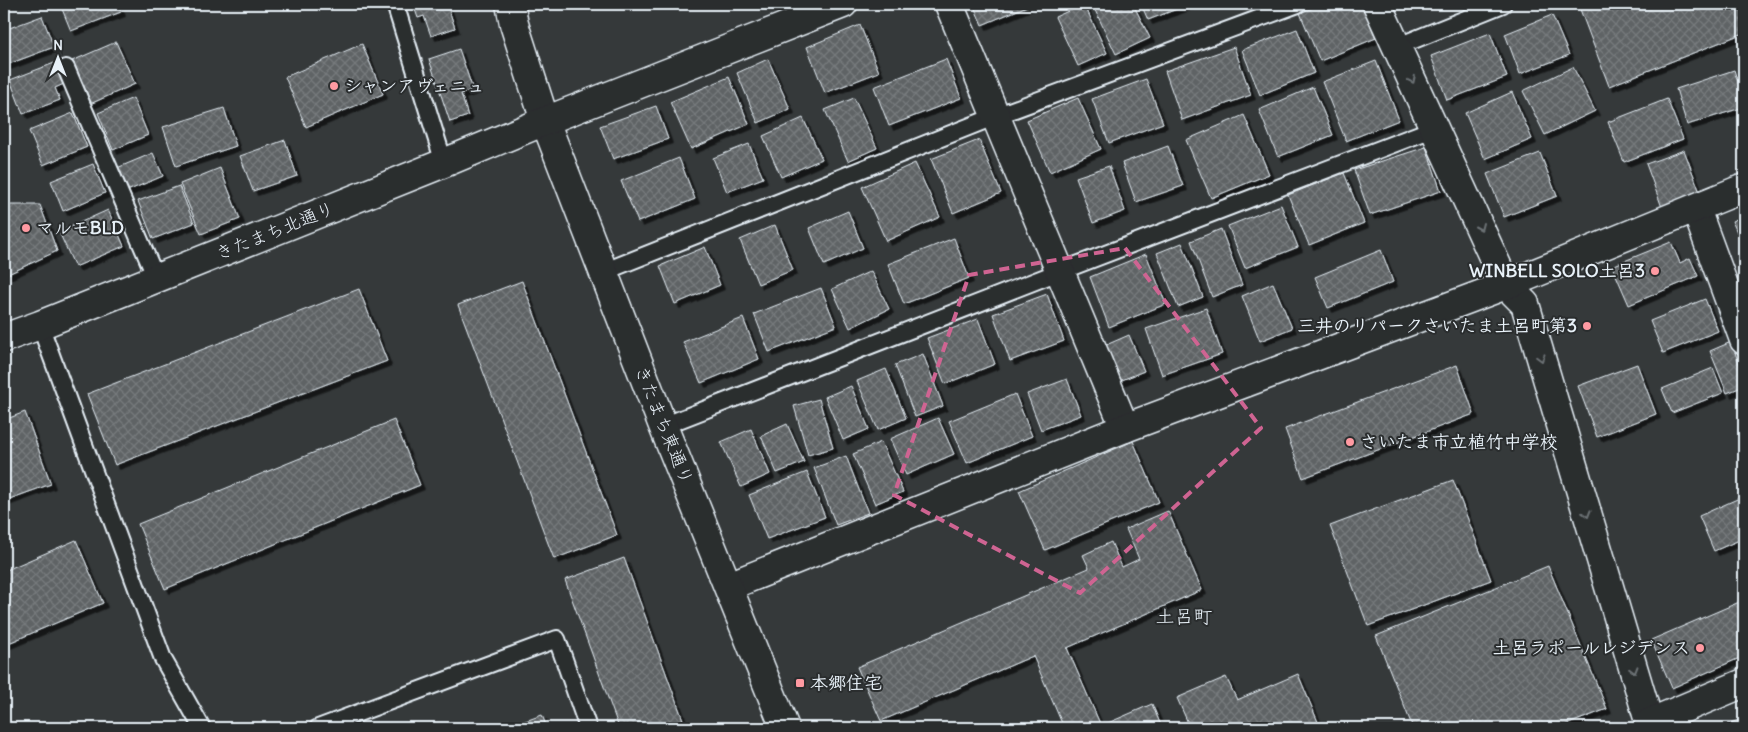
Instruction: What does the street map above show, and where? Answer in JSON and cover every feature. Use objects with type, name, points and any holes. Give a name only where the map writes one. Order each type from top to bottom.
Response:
[{"type":"street","name":"きたまち東通り","points":[[510,4],[514,24],[544,121],[602,272],[786,728]]},
{"type":"street","name":"きたまち北通り","points":[[4,338],[444,163],[544,121],[844,4]]},
{"type":"street","points":[[949,4],[1125,428]]},
{"type":"street","points":[[1378,4],[1506,285],[1525,304],[1650,726],[1744,683]]},
{"type":"street","points":[[729,586],[1125,428],[1506,285],[1744,188]]},
{"type":"street","points":[[1696,209],[1744,340]]},
{"type":"lane","points":[[395,4],[444,163]]},
{"type":"lane","points":[[602,272],[996,116],[1298,4]]},
{"type":"lane","points":[[1396,47],[1503,4]]},
{"type":"lane","points":[[66,68],[156,278]]},
{"type":"lane","points":[[664,426],[1435,128]]},
{"type":"lane","points":[[40,325],[163,659],[202,728]]},
{"type":"lane","points":[[318,728],[557,639],[588,728]]},
{"type":"highlighted area","points":[[1125,248],[1261,428],[1080,593],[894,495],[969,275]]},
{"type":"building","points":[[60,4],[118,4],[121,12],[71,31]]},
{"type":"building","points":[[413,4],[447,4],[455,28],[431,36],[424,16],[418,18]]},
{"type":"building","points":[[973,4],[1032,4],[982,25]]},
{"type":"building","points":[[1084,4],[1107,53],[1078,66],[1055,17]]},
{"type":"building","points":[[1092,4],[1133,4],[1150,38],[1116,54]]},
{"type":"building","points":[[1141,4],[1190,4],[1148,20]]},
{"type":"building","points":[[1322,4],[1362,4],[1376,38],[1320,61],[1300,13]]},
{"type":"building","points":[[1578,4],[1744,4],[1744,33],[1609,86]]},
{"type":"building","points":[[1552,15],[1569,55],[1520,74],[1505,34]]},
{"type":"building","points":[[42,16],[54,47],[6,65],[4,59],[4,30]]},
{"type":"building","points":[[860,25],[879,72],[825,93],[807,47]]},
{"type":"building","points":[[1297,29],[1314,73],[1260,95],[1242,50]]},
{"type":"building","points":[[1490,33],[1507,77],[1447,100],[1431,56]]},
{"type":"building","points":[[116,42],[135,84],[90,104],[72,61]]},
{"type":"building","name":"シャンアヴェニュ","points":[[362,44],[383,94],[306,127],[285,77]]},
{"type":"building","points":[[1234,47],[1251,95],[1182,120],[1165,71]]},
{"type":"building","points":[[459,49],[473,90],[461,94],[468,116],[450,122],[429,59]]},
{"type":"building","points":[[768,59],[790,109],[758,123],[737,73]]},
{"type":"building","points":[[946,59],[961,98],[889,126],[874,87]]},
{"type":"building","points":[[1376,61],[1399,120],[1346,141],[1322,82]]},
{"type":"building","points":[[57,62],[66,83],[55,88],[60,100],[23,114],[10,80]]},
{"type":"building","points":[[1573,67],[1595,111],[1545,135],[1523,91]]},
{"type":"building","points":[[1734,70],[1744,101],[1744,107],[1687,125],[1676,89]]},
{"type":"building","points":[[729,77],[749,124],[691,149],[670,102]]},
{"type":"building","points":[[1146,79],[1163,123],[1109,143],[1092,99]]},
{"type":"building","points":[[1313,87],[1333,135],[1278,157],[1259,110]]},
{"type":"building","points":[[1512,92],[1532,139],[1485,159],[1465,113]]},
{"type":"building","points":[[133,98],[148,135],[113,150],[98,113]]},
{"type":"building","points":[[854,98],[877,148],[848,161],[825,110]]},
{"type":"building","points":[[1078,98],[1101,149],[1050,172],[1027,120]]},
{"type":"building","points":[[1667,99],[1683,139],[1624,162],[1608,122]]},
{"type":"building","points":[[656,106],[668,139],[613,159],[600,126]]},
{"type":"building","points":[[224,108],[236,146],[176,166],[163,127]]},
{"type":"building","points":[[73,113],[87,147],[43,165],[29,131]]},
{"type":"building","points":[[1244,115],[1269,174],[1211,198],[1186,140]]},
{"type":"building","points":[[803,118],[822,159],[781,177],[763,136]]},
{"type":"building","points":[[285,140],[297,176],[253,191],[240,156]]},
{"type":"building","points":[[979,140],[1001,193],[953,213],[931,159]]},
{"type":"building","points":[[749,144],[763,178],[727,192],[713,158]]},
{"type":"building","points":[[1168,146],[1183,186],[1136,202],[1122,163]]},
{"type":"building","points":[[1426,147],[1441,191],[1370,215],[1354,170]]},
{"type":"building","points":[[1684,150],[1701,195],[1663,210],[1646,164]]},
{"type":"building","points":[[153,153],[163,176],[127,191],[117,168]]},
{"type":"building","points":[[1540,153],[1557,196],[1504,217],[1487,174]]},
{"type":"building","points":[[679,158],[695,199],[638,222],[621,181]]},
{"type":"building","points":[[915,163],[940,217],[886,241],[862,187]]},
{"type":"building","points":[[93,164],[105,193],[63,211],[51,181]]},
{"type":"building","points":[[1109,166],[1125,211],[1093,223],[1076,177]]},
{"type":"building","points":[[220,168],[240,219],[201,234],[180,184]]},
{"type":"building","points":[[1344,173],[1364,223],[1309,245],[1288,195]]},
{"type":"building","points":[[179,186],[194,223],[153,239],[138,201]]},
{"type":"building","name":"マルモBLD","points":[[4,205],[40,205],[57,251],[4,276]]},
{"type":"building","points":[[1281,205],[1298,247],[1245,268],[1228,226]]},
{"type":"building","points":[[108,210],[124,246],[75,267],[59,232]]},
{"type":"building","points":[[848,211],[863,248],[824,265],[809,228]]},
{"type":"building","points":[[1744,216],[1744,248],[1732,221]]},
{"type":"building","points":[[775,225],[793,270],[758,284],[740,240]]},
{"type":"building","points":[[1221,229],[1242,285],[1212,297],[1191,241]]},
{"type":"building","points":[[954,238],[969,278],[904,304],[888,264]]},
{"type":"building","name":"WINBELL SOLO土呂3","points":[[1671,242],[1680,263],[1690,258],[1698,276],[1629,305],[1612,266]]},
{"type":"building","points":[[1182,243],[1203,297],[1178,307],[1157,253]]},
{"type":"building","points":[[705,247],[720,285],[675,304],[660,266]]},
{"type":"building","points":[[1381,250],[1393,282],[1328,308],[1315,277]]},
{"type":"building","points":[[1146,254],[1166,304],[1109,327],[1090,277]]},
{"type":"building","points":[[871,271],[889,309],[850,328],[832,289]]},
{"type":"building","points":[[522,281],[617,535],[554,559],[458,305]]},
{"type":"building","points":[[1273,283],[1292,328],[1260,341],[1242,296]]},
{"type":"building","points":[[821,288],[836,326],[769,352],[754,314]]},
{"type":"building","points":[[359,289],[387,361],[115,465],[87,394]]},
{"type":"building","points":[[1047,294],[1064,341],[1010,361],[993,314]]},
{"type":"building","points":[[1705,299],[1718,331],[1663,353],[1650,321]]},
{"type":"building","points":[[1206,308],[1222,354],[1162,375],[1146,329]]},
{"type":"building","points":[[743,318],[759,359],[701,383],[683,342]]},
{"type":"building","points":[[978,319],[995,364],[945,384],[927,338]]},
{"type":"building","points":[[1129,335],[1144,371],[1112,384],[1097,349]]},
{"type":"building","points":[[1731,342],[1744,376],[1744,386],[1727,393],[1710,351]]},
{"type":"building","points":[[923,354],[943,406],[915,417],[895,365]]},
{"type":"building","points":[[1637,364],[1656,414],[1597,437],[1578,386]]},
{"type":"building","points":[[1457,365],[1474,414],[1303,478],[1285,429]]},
{"type":"building","points":[[1713,368],[1723,393],[1672,413],[1662,389]]},
{"type":"building","points":[[886,369],[906,418],[878,430],[857,381]]},
{"type":"building","points":[[1067,379],[1081,415],[1041,430],[1027,394]]},
{"type":"building","points":[[851,386],[869,429],[843,440],[825,397]]},
{"type":"building","points":[[1015,394],[1032,436],[967,463],[949,421]]},
{"type":"building","points":[[819,399],[833,448],[808,455],[794,406]]},
{"type":"building","points":[[25,412],[51,484],[4,501],[4,420]]},
{"type":"building","points":[[938,418],[954,454],[906,475],[890,439]]},
{"type":"building","points":[[394,420],[420,485],[165,589],[138,524]]},
{"type":"building","points":[[787,424],[804,462],[777,473],[761,436]]},
{"type":"building","points":[[751,429],[770,474],[741,487],[721,442]]},
{"type":"building","points":[[1133,441],[1159,502],[1045,550],[1019,491]]},
{"type":"building","points":[[881,442],[903,492],[875,504],[853,454]]},
{"type":"building","points":[[846,456],[868,513],[836,525],[814,468]]},
{"type":"building","points":[[807,472],[825,517],[767,539],[749,495]]},
{"type":"building","points":[[1453,480],[1491,580],[1368,626],[1330,526]]},
{"type":"building","points":[[1744,496],[1744,538],[1714,551],[1699,516]]},
{"type":"building","points":[[1168,511],[1202,590],[1067,648],[1101,726],[1152,704],[1162,728],[1064,728],[1033,656],[881,721],[857,667],[1089,568],[1083,555],[1111,542],[1122,567],[1139,559],[1126,529]]},
{"type":"building","points":[[76,540],[103,603],[4,645],[4,571]]},
{"type":"building","points":[[624,558],[686,728],[619,728],[565,580]]},
{"type":"building","points":[[1548,566],[1607,709],[1558,728],[1413,728],[1376,636]]},
{"type":"building","name":"土呂ラポールレジデンス","points":[[1744,600],[1744,656],[1672,688],[1651,640]]},
{"type":"building","points":[[1298,674],[1318,722],[1303,728],[1177,728],[1188,723],[1177,698],[1226,677],[1237,700]]},
{"type":"building","points":[[542,715],[547,728],[506,728]]},
{"type":"building","points":[[1744,718],[1744,728],[1729,728],[1728,724]]},
{"type":"place","name":"シャンアヴェニュ","points":[[334,86]]},
{"type":"place","name":"マルモBLD","points":[[26,228]]},
{"type":"place","name":"WINBELL SOLO土呂3","points":[[1655,271]]},
{"type":"place","name":"三井のリパークさいたま土呂町第3","points":[[1587,326]]},
{"type":"place","name":"さいたま市立植竹中学校","points":[[1350,442]]},
{"type":"place","name":"土呂ラポールレジデンス","points":[[1700,648]]},
{"type":"place","name":"本郷住宅","points":[[800,683]]},
{"type":"district","name":"土呂町","points":[[1184,616]]}]
